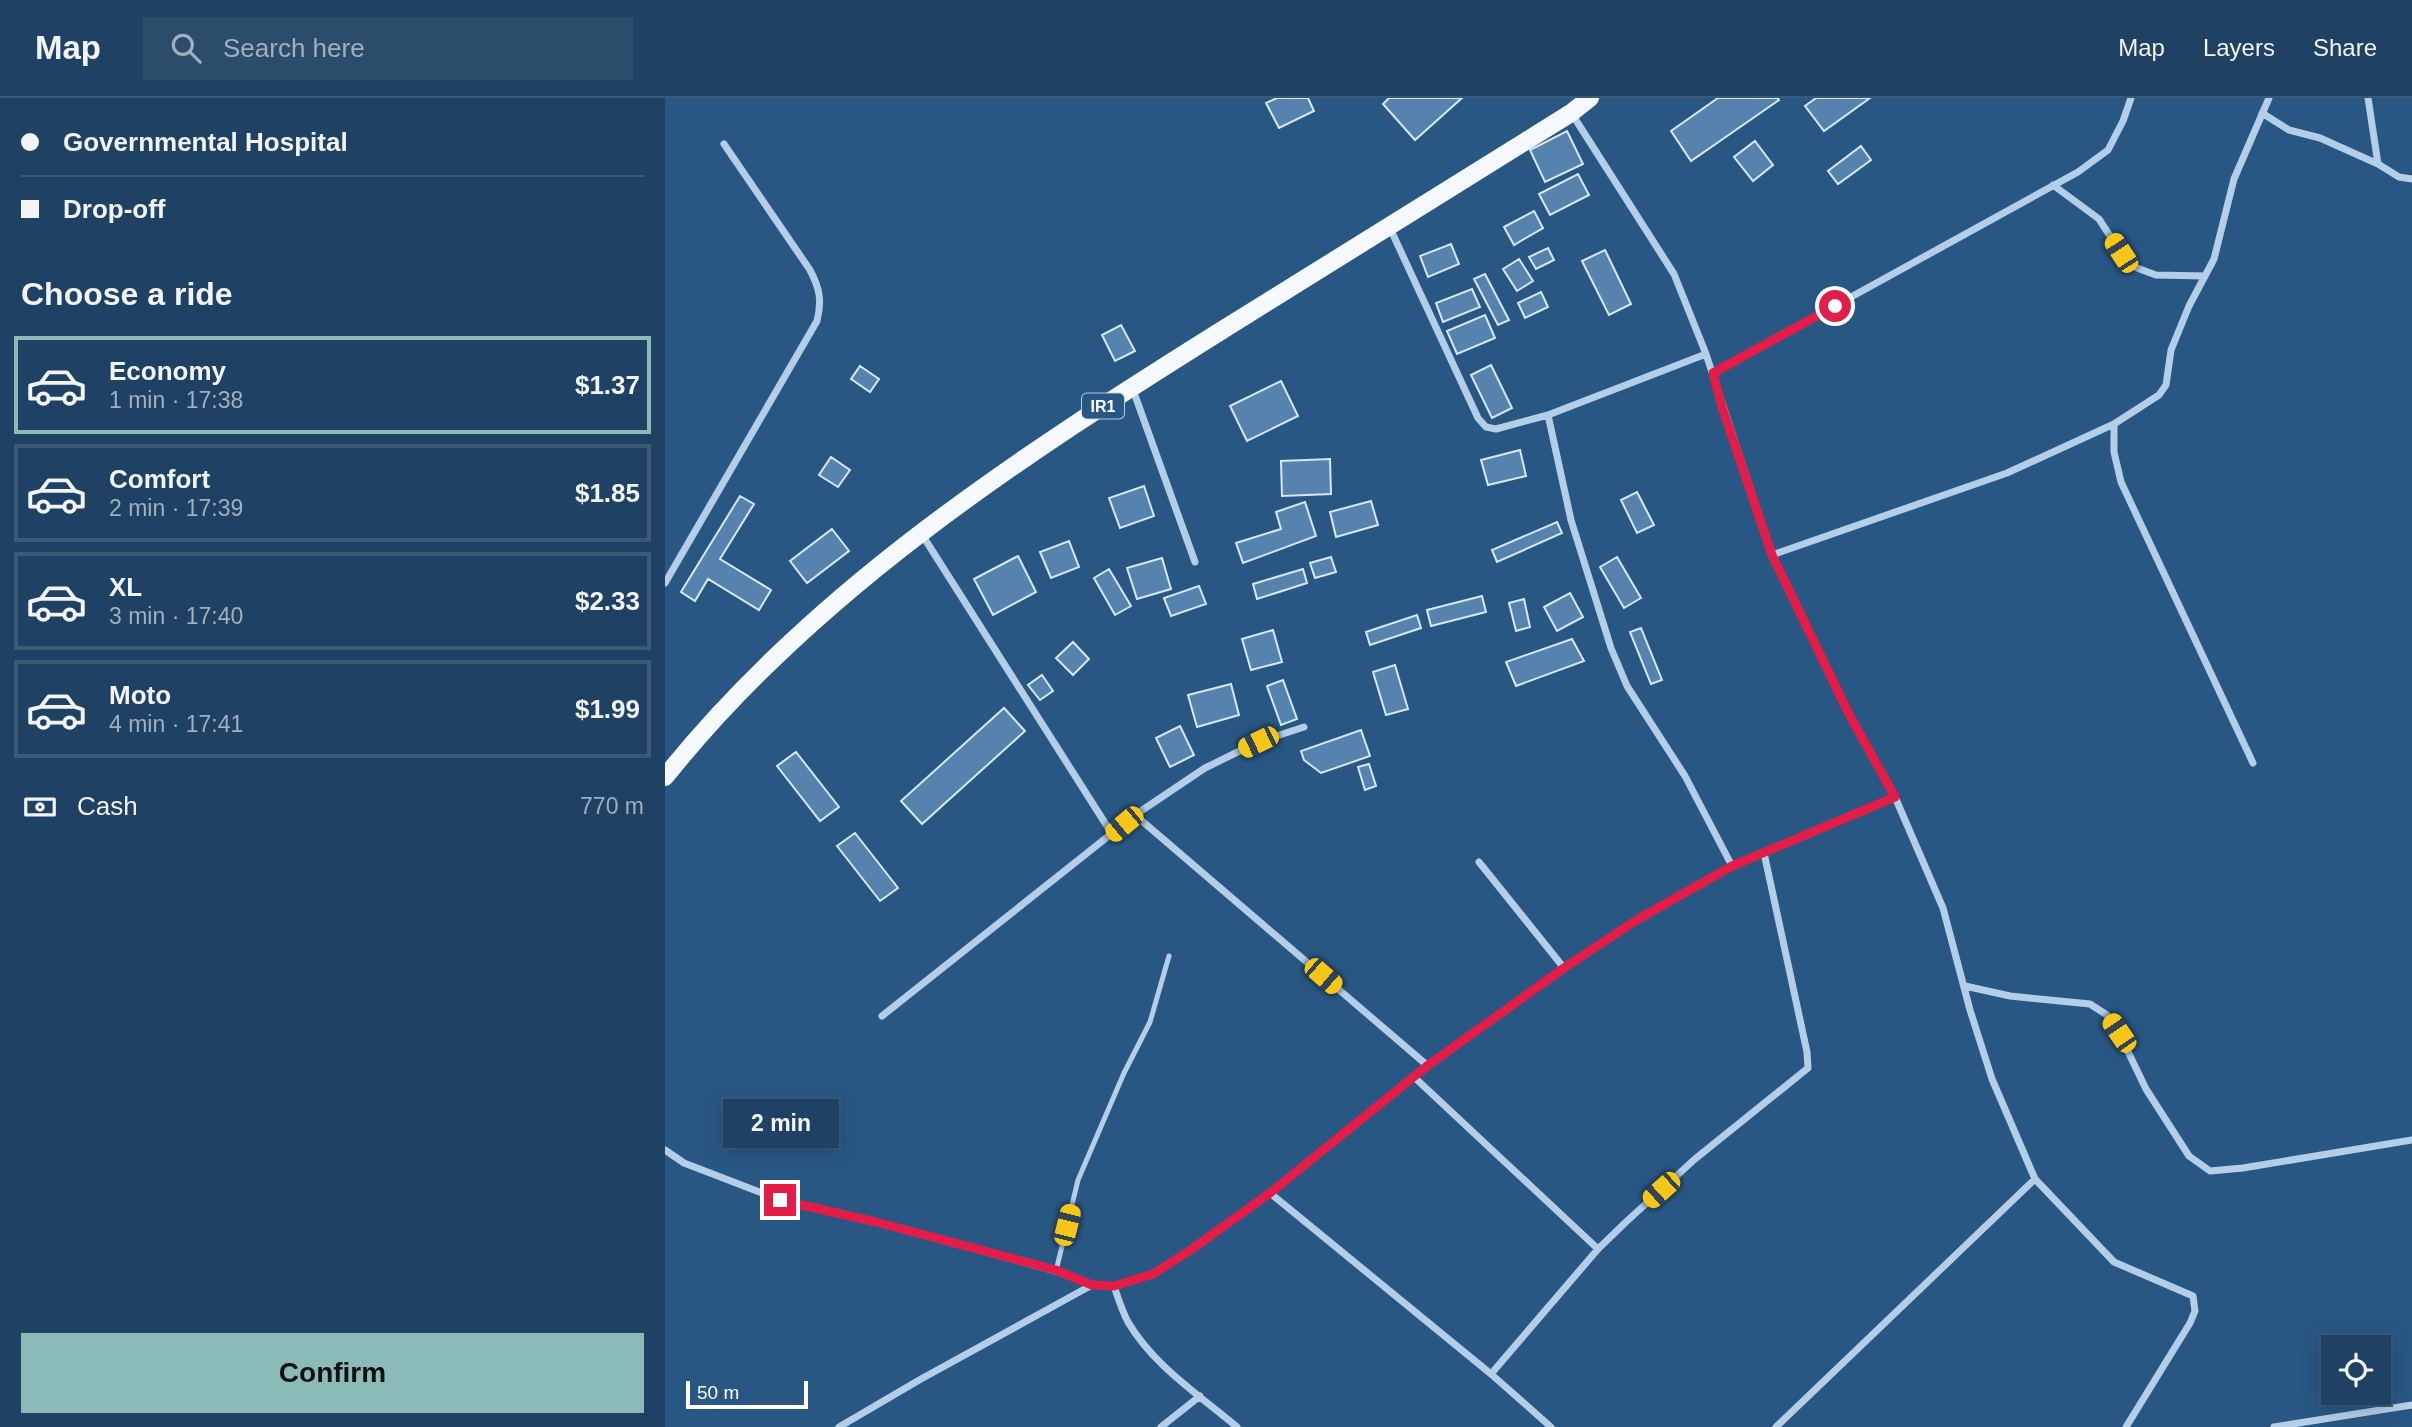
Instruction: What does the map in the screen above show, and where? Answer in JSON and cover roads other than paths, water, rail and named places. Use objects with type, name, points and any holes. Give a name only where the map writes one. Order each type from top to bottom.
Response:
[{"type":"main road","name":"IR1","points":[[665,777],[732,702],[803,631],[920,532],[1132,387],[1571,113],[1590,98]]},
{"type":"street","points":[[1713,373],[2078,172],[2108,150],[2131,98]]},
{"type":"street","points":[[1772,555],[2007,473],[2114,424],[2159,395],[2166,385],[2171,350],[2214,259],[2234,179],[2269,98]]},
{"type":"street","points":[[2368,98],[2378,164]]},
{"type":"street","points":[[1571,113],[1674,274],[1713,373],[1772,555],[1849,714],[1895,797],[1943,908],[1992,1079],[2035,1179],[2114,1262],[2193,1296],[2195,1311],[2190,1323],[2126,1427]]},
{"type":"street","points":[[2262,113],[2288,130],[2319,138],[2378,164],[2399,177],[2412,179]]},
{"type":"street","points":[[665,583],[811,332],[821,303],[819,288],[810,270],[723,144]]},
{"type":"street","points":[[2053,185],[2098,219],[2121,253],[2137,268],[2156,275],[2205,276]]},
{"type":"street","points":[[1389,226],[1478,418],[1486,427],[1496,429],[1548,415],[1706,354]]},
{"type":"street","points":[[1132,387],[1195,562]]},
{"type":"street","points":[[1548,415],[1571,520],[1611,648],[1627,686],[1685,776],[1732,866]]},
{"type":"street","points":[[2114,424],[2114,452],[2121,482],[2253,763]]},
{"type":"street","points":[[920,532],[1112,834]]},
{"type":"street","points":[[882,1016],[1135,815],[1205,768],[1258,742],[1304,727]]},
{"type":"street","points":[[665,1150],[684,1163],[780,1200],[876,1222],[1056,1270],[1092,1285],[1114,1286],[1153,1274],[1192,1249],[1270,1193],[1427,1066],[1635,921],[1732,866],[1895,797]]},
{"type":"street","points":[[1135,815],[1427,1066]]},
{"type":"street","points":[[1492,1374],[1598,1249],[1695,1160],[1808,1068],[1807,1052],[1764,853]]},
{"type":"street","points":[[1479,862],[1564,968]]},
{"type":"street","points":[[1965,986],[2010,996],[2090,1004],[2107,1015],[2119,1033],[2146,1089],[2189,1156],[2210,1171],[2412,1140]]},
{"type":"street","points":[[1414,1077],[1598,1249]]},
{"type":"street","points":[[1776,1427],[2035,1179]]},
{"type":"street","points":[[1270,1193],[1492,1374],[1551,1427]]},
{"type":"street","points":[[839,1427],[921,1378],[1092,1285]]},
{"type":"street","points":[[1114,1286],[1127,1320],[1145,1346],[1237,1427]]},
{"type":"street","points":[[1161,1427],[1200,1396]]},
{"type":"street","points":[[2274,1427],[2412,1405]]},
{"type":"lane","points":[[1056,1270],[1078,1180],[1124,1073],[1150,1023],[1169,956]]}]
